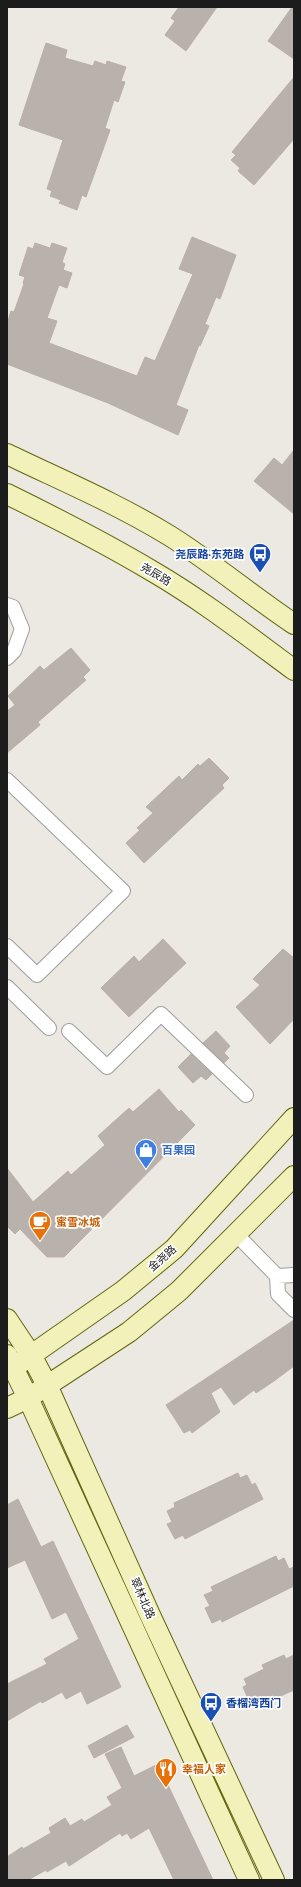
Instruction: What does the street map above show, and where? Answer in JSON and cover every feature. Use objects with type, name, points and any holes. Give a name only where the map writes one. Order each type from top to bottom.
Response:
[{"type":"main road","points":[[7,454],[102,500],[168,535],[218,568],[294,624]]},
{"type":"main road","name":"尧辰路","points":[[7,494],[152,571],[219,615],[294,670]]},
{"type":"main road","name":"金尧路","points":[[9,1365],[31,1355],[123,1291],[174,1249],[294,1118]]},
{"type":"main road","points":[[7,1408],[28,1398],[129,1332],[179,1291],[294,1176]]},
{"type":"main road","name":"翠林北路","points":[[7,1318],[31,1355],[47,1385],[150,1615],[274,1880]]},
{"type":"main road","name":"翠林北路","points":[[9,1365],[28,1398],[250,1880]]},
{"type":"street","points":[[7,605],[13,607],[22,629],[14,651],[7,658]]},
{"type":"street","points":[[7,780],[123,890],[37,975],[7,946]]},
{"type":"street","points":[[7,987],[48,1028]]},
{"type":"street","points":[[69,1031],[107,1067],[161,1014],[246,1095]]},
{"type":"street","points":[[236,1235],[277,1276],[278,1294],[294,1310]]},
{"type":"street","points":[[277,1276],[294,1275]]},
{"type":"building","points":[[179,7],[217,7],[186,51],[165,35],[175,21],[171,18]]},
{"type":"building","points":[[292,7],[294,7],[294,59],[268,41]]},
{"type":"building","points":[[46,43],[67,50],[65,58],[93,66],[95,61],[106,65],[107,61],[126,67],[121,81],[125,82],[118,102],[114,100],[105,128],[110,130],[86,197],[82,195],[77,210],[59,203],[61,200],[50,196],[52,191],[47,189],[63,140],[19,125]]},
{"type":"building","points":[[294,77],[294,139],[254,185],[238,171],[240,168],[231,160],[236,155],[232,152]]},
{"type":"building","points":[[192,237],[236,255],[220,299],[216,297],[205,324],[209,326],[200,346],[199,345],[176,405],[188,410],[178,435],[108,403],[7,364],[7,324],[11,311],[14,312],[24,284],[25,277],[19,275],[28,247],[33,249],[35,243],[50,248],[52,243],[67,248],[62,262],[65,264],[63,270],[72,273],[67,288],[59,285],[47,318],[57,321],[49,343],[137,376],[145,357],[155,361],[193,274],[179,269]]},
{"type":"building","points":[[294,450],[294,514],[254,481],[274,458],[282,465]]},
{"type":"building","points":[[71,648],[90,670],[83,677],[86,680],[38,722],[40,725],[7,753],[7,711],[15,705],[8,696],[40,666],[44,670]]},
{"type":"building","points":[[209,758],[229,778],[222,785],[224,788],[144,863],[126,843],[140,830],[137,828],[153,813],[146,807],[179,776],[182,780],[198,764],[200,766]]},
{"type":"building","points":[[163,939],[186,963],[129,1017],[101,988],[134,956],[139,962]]},
{"type":"building","points":[[283,949],[294,958],[294,1019],[270,1044],[236,1007],[260,985],[253,979]]},
{"type":"building","points":[[216,1031],[230,1046],[224,1053],[229,1058],[224,1063],[203,1043]]},
{"type":"building","points":[[191,1054],[212,1074],[206,1080],[201,1076],[193,1083],[178,1067]]},
{"type":"building","points":[[159,1089],[179,1112],[181,1110],[195,1125],[64,1257],[47,1257],[20,1229],[15,1234],[7,1226],[7,1168],[33,1202],[68,1171],[71,1175],[105,1145],[98,1136],[129,1108],[133,1112]]},
{"type":"building","points":[[294,1320],[294,1366],[256,1393],[254,1390],[234,1405],[221,1387],[211,1393],[220,1412],[192,1433],[190,1430],[184,1433],[166,1405]]},
{"type":"building","points":[[238,1473],[240,1478],[247,1475],[252,1485],[255,1483],[263,1499],[185,1539],[183,1535],[175,1539],[167,1524],[172,1522],[167,1511],[175,1507],[174,1503]]},
{"type":"building","points":[[18,1499],[41,1547],[53,1541],[121,1687],[87,1704],[81,1691],[66,1699],[62,1692],[42,1703],[41,1701],[7,1721],[7,1684],[47,1664],[44,1659],[79,1639],[66,1612],[52,1619],[25,1560],[7,1568],[7,1505]]},
{"type":"building","points":[[276,1556],[278,1561],[284,1558],[289,1569],[294,1567],[294,1586],[222,1622],[221,1619],[212,1623],[205,1608],[210,1606],[204,1595],[213,1591],[211,1587]]},
{"type":"building","points":[[284,1655],[286,1659],[294,1655],[294,1690],[256,1707],[253,1700],[249,1701],[243,1687],[247,1685],[244,1679],[264,1669],[262,1665]]},
{"type":"building","points":[[127,1725],[134,1737],[94,1758],[88,1746]]},
{"type":"building","points":[[121,1747],[134,1776],[158,1764],[213,1880],[174,1880],[149,1828],[131,1839],[127,1833],[122,1836],[120,1833],[69,1866],[66,1861],[47,1872],[46,1870],[28,1880],[7,1880],[7,1857],[22,1847],[23,1849],[51,1833],[49,1828],[65,1818],[70,1826],[82,1819],[84,1822],[112,1805],[107,1797],[122,1788],[105,1754]]},
{"type":"place","name":"尧辰路·东苑路","points":[[260,574]]},
{"type":"place","name":"百果园","points":[[146,1170]]},
{"type":"place","name":"蜜雪冰城","points":[[40,1242]]},
{"type":"place","name":"香榴湾西门","points":[[211,1722]]},
{"type":"place","name":"幸福人家","points":[[166,1788]]}]
